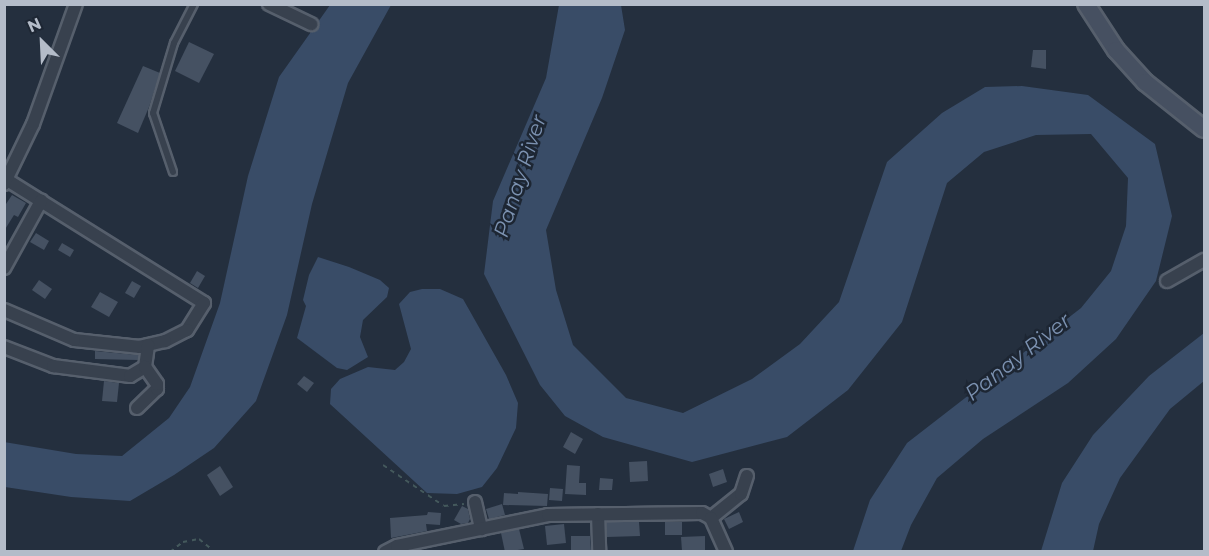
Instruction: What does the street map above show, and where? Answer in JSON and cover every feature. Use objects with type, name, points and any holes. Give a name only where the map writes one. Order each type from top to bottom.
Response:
[{"type":"main road","points":[[1086,4],[1116,50],[1145,82],[1204,129]]},
{"type":"street","points":[[4,310],[74,340],[110,345],[148,345],[165,341],[187,330],[204,303],[5,181],[33,124],[76,4]]},
{"type":"street","points":[[269,4],[311,24]]},
{"type":"street","points":[[4,268],[41,201]]},
{"type":"street","points":[[1167,282],[1204,260]]},
{"type":"street","points":[[138,408],[157,388],[157,384],[145,367],[148,345]]},
{"type":"street","points":[[4,347],[52,366],[130,376],[145,367]]},
{"type":"street","points":[[711,518],[741,494],[747,476]]},
{"type":"street","points":[[475,502],[481,529]]},
{"type":"street","points":[[385,552],[398,546],[548,515],[702,513],[711,518],[726,552]]},
{"type":"street","points":[[597,514],[599,552]]},
{"type":"lane","points":[[173,172],[153,112],[174,43],[194,4]]},
{"type":"path","points":[[384,465],[444,506],[475,502]]},
{"type":"path","points":[[170,552],[183,542],[199,538],[215,552]]},
{"type":"water","points":[[330,5],[391,5],[348,83],[312,204],[287,315],[256,401],[214,448],[130,501],[71,497],[5,487],[4,442],[76,454],[122,456],[169,418],[190,387],[220,303],[248,176],[279,77]]},
{"type":"water","name":"Panay River","points":[[559,5],[621,5],[625,30],[602,98],[546,230],[556,290],[573,345],[626,398],[683,413],[752,379],[800,344],[839,302],[887,162],[942,113],[985,87],[1022,86],[1088,95],[1155,144],[1172,216],[1156,281],[1116,339],[1068,383],[983,439],[937,478],[911,525],[901,551],[853,551],[870,500],[907,443],[1081,308],[1111,271],[1126,226],[1128,178],[1091,134],[1036,135],[984,152],[947,183],[902,322],[848,390],[787,437],[692,462],[603,437],[565,416],[540,385],[484,274],[493,201],[546,78]]},
{"type":"water","points":[[318,257],[380,280],[389,288],[387,297],[363,320],[360,337],[368,357],[347,370],[337,368],[297,338],[306,306],[303,300],[309,275]]},
{"type":"water","points":[[440,289],[463,299],[506,375],[518,403],[516,428],[497,468],[482,487],[457,494],[427,493],[330,404],[331,389],[340,379],[368,367],[395,370],[404,362],[411,349],[399,304],[410,292]]},
{"type":"water","points":[[1204,333],[1204,381],[1170,409],[1120,478],[1099,524],[1093,551],[1041,551],[1062,483],[1093,435],[1149,376]]},
{"type":"building","points":[[189,42],[214,54],[199,83],[175,71]]},
{"type":"building","points":[[1033,50],[1046,50],[1046,69],[1031,67]]},
{"type":"building","points":[[143,66],[160,73],[138,133],[117,123]]},
{"type":"building","points":[[12,195],[26,203],[18,217],[14,215],[4,231],[4,207]]},
{"type":"building","points":[[36,233],[49,241],[44,250],[30,242]]},
{"type":"building","points":[[62,243],[74,250],[70,257],[58,250]]},
{"type":"building","points":[[197,271],[205,276],[198,288],[190,283]]},
{"type":"building","points":[[39,280],[52,289],[45,299],[32,290]]},
{"type":"building","points":[[132,281],[141,286],[134,298],[125,293]]},
{"type":"building","points":[[100,292],[118,302],[109,317],[91,307]]},
{"type":"building","points":[[95,351],[138,355],[138,360],[95,359]]},
{"type":"building","points":[[304,376],[314,383],[307,392],[297,384]]},
{"type":"building","points":[[104,381],[119,383],[117,402],[102,401]]},
{"type":"building","points":[[571,432],[583,439],[575,454],[563,447]]},
{"type":"building","points":[[647,461],[648,481],[630,482],[629,462]]},
{"type":"building","points":[[567,465],[580,466],[579,483],[586,483],[586,495],[565,494]]},
{"type":"building","points":[[220,466],[233,487],[220,496],[207,475]]},
{"type":"building","points":[[723,469],[727,482],[713,487],[709,474]]},
{"type":"building","points":[[600,478],[613,479],[612,490],[599,490]]},
{"type":"building","points":[[550,488],[563,489],[562,501],[549,500]]},
{"type":"building","points":[[518,492],[548,494],[547,506],[503,505],[504,493],[518,494]]},
{"type":"building","points":[[502,504],[505,515],[489,519],[486,509]]},
{"type":"building","points":[[462,506],[468,509],[470,519],[468,523],[461,524],[454,520]]},
{"type":"building","points":[[428,512],[441,513],[440,525],[426,524],[427,531],[391,538],[390,518],[427,515]]},
{"type":"building","points":[[739,512],[743,522],[729,529],[724,519]]},
{"type":"building","points":[[606,522],[639,522],[640,536],[607,537]]},
{"type":"building","points":[[665,522],[682,522],[682,535],[665,535]]},
{"type":"building","points":[[564,524],[566,543],[547,545],[545,526]]},
{"type":"building","points":[[519,529],[524,549],[505,552],[501,533]]},
{"type":"building","points":[[571,536],[590,536],[591,552],[571,552]]},
{"type":"building","points":[[705,536],[705,550],[682,551],[681,537]]}]
